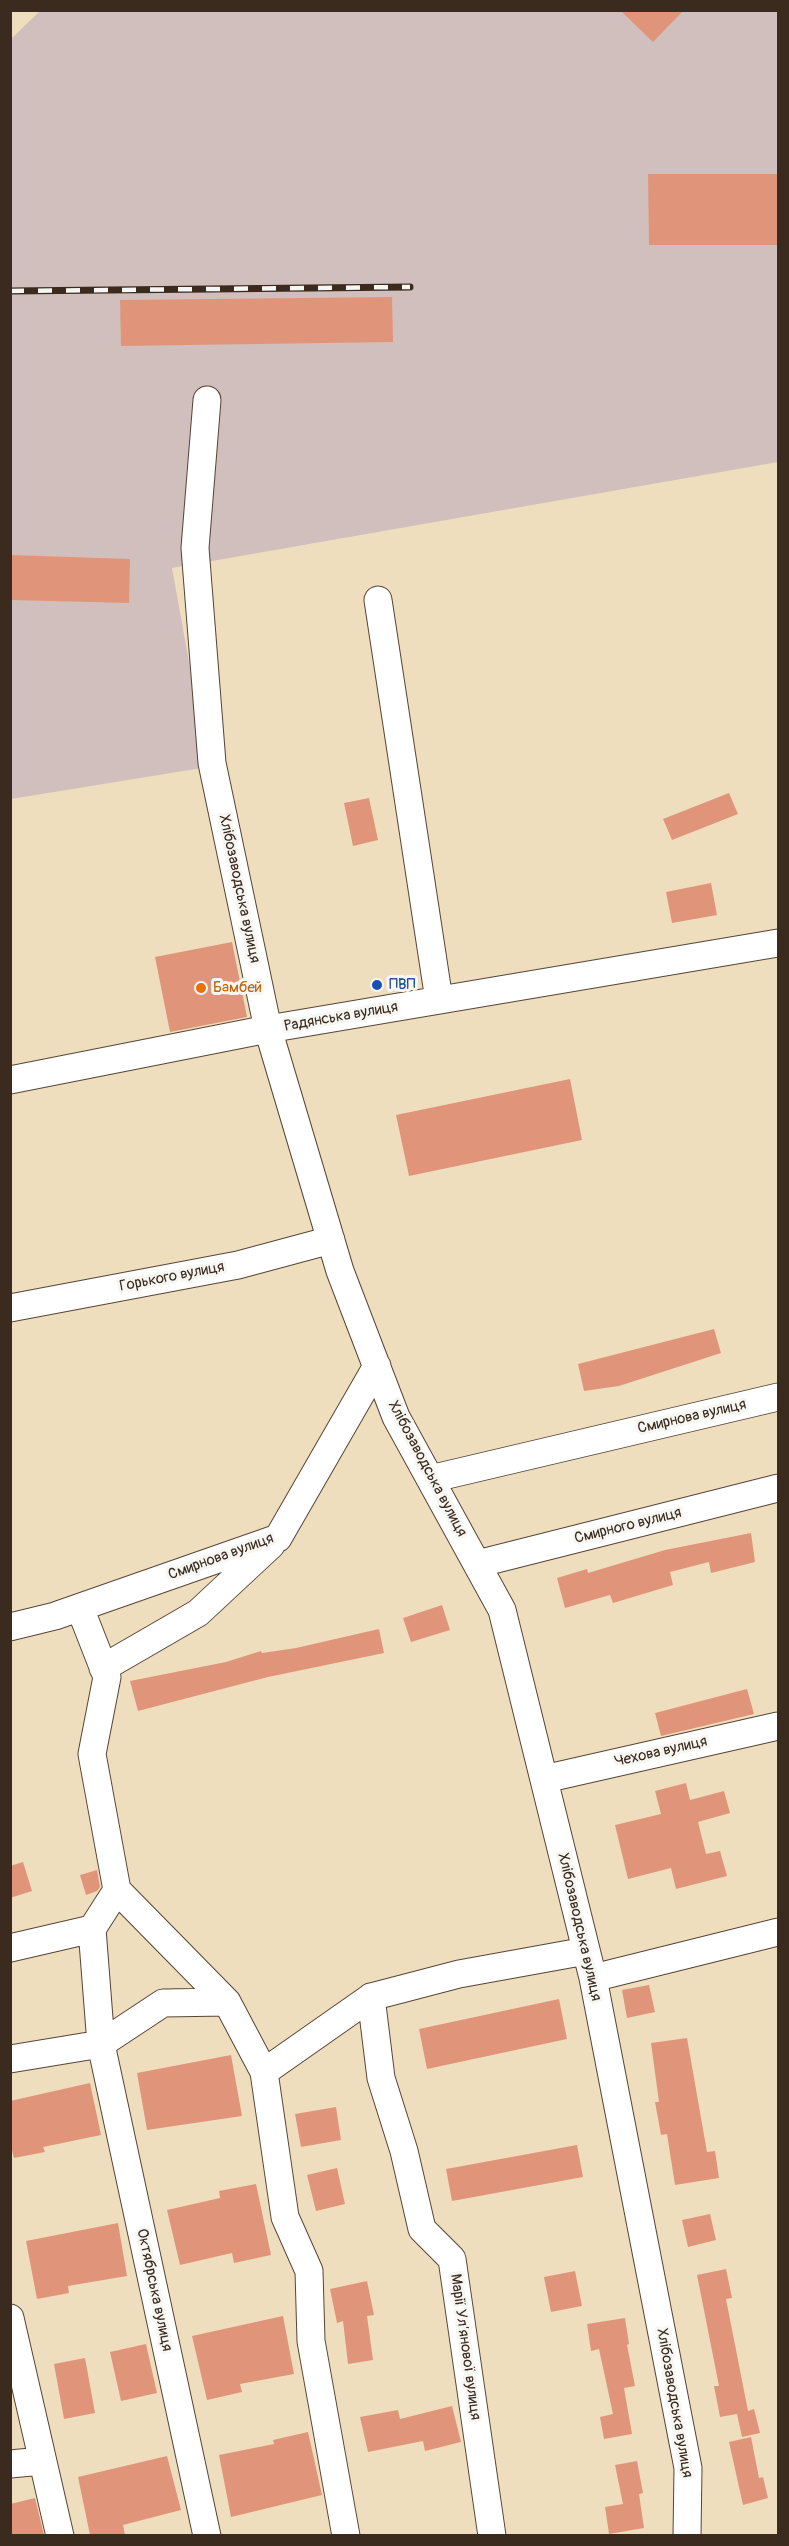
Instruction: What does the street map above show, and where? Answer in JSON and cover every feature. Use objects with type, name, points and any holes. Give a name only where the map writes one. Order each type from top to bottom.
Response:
[{"type":"street","name":"Хлібозаводська вулиця","points":[[207,399],[195,548],[212,763],[268,1029],[331,1240],[396,1417],[502,1610],[593,1978],[688,2468],[687,2535]]},
{"type":"street","points":[[378,600],[440,1000]]},
{"type":"street","name":"Радянська вулиця","points":[[10,1080],[268,1029],[778,943]]},
{"type":"street","name":"Горького вулиця","points":[[10,1308],[238,1265],[331,1240]]},
{"type":"street","name":"Смирнова вулиця","points":[[10,1627],[80,1608],[278,1538],[377,1366]]},
{"type":"street","name":"Смирнова вулиця","points":[[430,1479],[778,1397]]},
{"type":"street","name":"Смирного вулиця","points":[[477,1564],[778,1488]]},
{"type":"street","points":[[103,1668],[198,1613],[278,1538]]},
{"type":"street","points":[[80,1608],[106,1677],[92,1754],[117,1890],[227,2002],[264,2072],[285,2217],[309,2271],[311,2341],[346,2535]]},
{"type":"street","name":"Чехова вулиця","points":[[544,1779],[778,1726]]},
{"type":"street","points":[[10,1948],[92,1929],[117,1890]]},
{"type":"street","name":"Октябрська вулиця","points":[[92,1929],[102,2044],[207,2535]]},
{"type":"street","points":[[593,1978],[778,1932]]},
{"type":"street","points":[[264,2072],[371,1997],[459,1974],[586,1951]]},
{"type":"street","name":"Марії Улʼянової вулиця","points":[[371,1997],[381,2078],[404,2151],[422,2229],[452,2259],[492,2535]]},
{"type":"street","points":[[10,2059],[102,2044],[163,2003],[227,2002]]},
{"type":"street","points":[[10,2318],[14,2357],[60,2535]]},
{"type":"street","points":[[10,2464],[42,2461]]},
{"type":"shaded area","points":[[41,10],[778,11],[778,462],[172,568],[208,767],[11,799],[11,39]]},
{"type":"building","points":[[620,10],[684,10],[653,42]]},
{"type":"building","points":[[648,174],[778,174],[778,245],[649,245]]},
{"type":"building","points":[[392,297],[393,342],[121,346],[120,300]]},
{"type":"building","points":[[10,555],[130,559],[129,603],[10,600]]},
{"type":"building","points":[[729,793],[738,814],[672,840],[663,819]]},
{"type":"building","points":[[369,798],[378,840],[353,846],[344,803]]},
{"type":"building","points":[[711,883],[717,915],[672,923],[666,892]]},
{"type":"building","name":"Бамбей","points":[[232,942],[247,1017],[170,1032],[155,957]]},
{"type":"building","points":[[570,1079],[582,1140],[409,1176],[396,1115]]},
{"type":"building","points":[[714,1329],[721,1353],[619,1386],[584,1391],[578,1364]]},
{"type":"building","points":[[751,1533],[755,1562],[711,1573],[709,1562],[670,1572],[673,1585],[613,1603],[610,1595],[565,1608],[557,1578],[587,1569],[588,1573],[665,1550]]},
{"type":"building","points":[[442,1605],[450,1630],[411,1642],[403,1618]]},
{"type":"building","points":[[379,1629],[384,1653],[268,1677],[138,1711],[130,1681],[226,1662],[261,1651],[262,1653],[296,1648]]},
{"type":"building","points":[[747,1689],[754,1714],[661,1736],[655,1713]]},
{"type":"building","points":[[686,1783],[690,1800],[724,1791],[730,1813],[698,1822],[706,1854],[720,1851],[727,1876],[676,1889],[671,1868],[628,1879],[615,1825],[661,1814],[655,1791]]},
{"type":"building","points":[[23,1862],[32,1891],[10,1898],[10,1866]]},
{"type":"building","points":[[97,1870],[100,1887],[97,1891],[86,1895],[80,1875]]},
{"type":"building","points":[[649,1985],[655,2012],[627,2018],[622,1990]]},
{"type":"building","points":[[559,1999],[567,2039],[427,2069],[419,2029]]},
{"type":"building","points":[[687,2038],[707,2152],[715,2151],[719,2178],[675,2185],[667,2134],[661,2135],[655,2102],[659,2102],[651,2043]]},
{"type":"building","points":[[231,2055],[242,2116],[147,2130],[137,2073]]},
{"type":"building","points":[[90,2083],[101,2135],[43,2147],[45,2152],[14,2158],[10,2143],[10,2101]]},
{"type":"building","points":[[336,2107],[341,2140],[301,2147],[295,2114]]},
{"type":"building","points":[[577,2145],[583,2177],[452,2201],[446,2169]]},
{"type":"building","points":[[337,2168],[345,2204],[316,2211],[307,2175]]},
{"type":"building","points":[[256,2184],[271,2255],[234,2263],[232,2253],[180,2265],[167,2210],[220,2198],[219,2191]]},
{"type":"building","points":[[710,2214],[716,2240],[688,2247],[682,2220]]},
{"type":"building","points":[[118,2223],[127,2276],[68,2286],[69,2293],[37,2299],[26,2241]]},
{"type":"building","points":[[726,2269],[732,2298],[726,2299],[748,2411],[754,2409],[760,2433],[742,2437],[737,2414],[720,2417],[714,2386],[719,2386],[697,2275]]},
{"type":"building","points":[[575,2271],[582,2306],[551,2312],[544,2277]]},
{"type":"building","points":[[367,2281],[374,2315],[367,2316],[373,2360],[348,2364],[343,2321],[337,2323],[330,2289]]},
{"type":"building","points":[[283,2316],[294,2374],[240,2384],[242,2392],[207,2400],[192,2336]]},
{"type":"building","points":[[625,2318],[629,2344],[627,2345],[635,2386],[624,2388],[632,2434],[604,2439],[600,2417],[613,2414],[599,2349],[591,2351],[587,2324]]},
{"type":"building","points":[[146,2344],[157,2393],[121,2401],[110,2352]]},
{"type":"building","points":[[85,2358],[95,2413],[64,2419],[54,2364]]},
{"type":"building","points":[[452,2406],[461,2442],[425,2451],[423,2441],[368,2452],[360,2417],[398,2410],[400,2419]]},
{"type":"building","points":[[308,2432],[322,2495],[231,2517],[219,2455],[274,2444],[273,2440]]},
{"type":"building","points":[[751,2437],[759,2478],[763,2477],[768,2498],[743,2505],[729,2442]]},
{"type":"building","points":[[167,2456],[181,2510],[123,2525],[125,2535],[90,2535],[78,2477]]},
{"type":"building","points":[[637,2461],[643,2493],[639,2494],[644,2528],[609,2534],[605,2507],[623,2504],[615,2465]]},
{"type":"building","points":[[35,2498],[44,2535],[10,2535],[10,2504]]},
{"type":"railway","points":[[10,291],[410,287]]},
{"type":"place","name":"ПВП","points":[[377,985]]},
{"type":"place","name":"Бамбей","points":[[201,988]]}]
